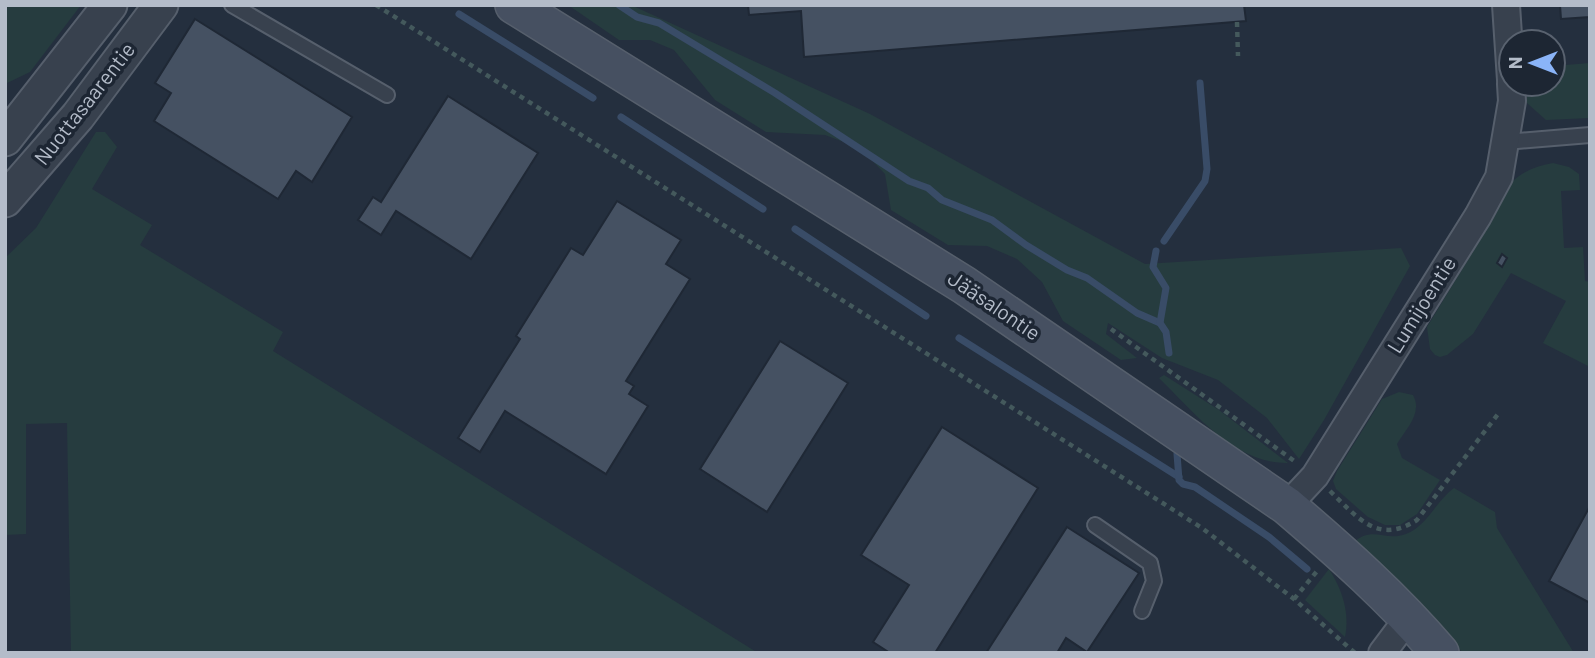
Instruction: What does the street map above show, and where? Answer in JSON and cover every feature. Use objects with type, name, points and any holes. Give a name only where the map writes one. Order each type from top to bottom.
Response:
[{"type":"main road","name":"Jääsalontie","points":[[514,5],[964,285],[1287,506],[1409,617],[1440,653]]},
{"type":"street","name":"Nuottasaarentie","points":[[5,139],[110,5]]},
{"type":"street","name":"Nuottasaarentie","points":[[11,184],[78,116],[161,5]]},
{"type":"street","name":"Lumijoentie","points":[[1506,5],[1507,28]]},
{"type":"street","name":"Lumijoentie","points":[[1287,506],[1315,476],[1478,216],[1499,177],[1512,98]]},
{"type":"street","points":[[1382,653],[1409,617]]},
{"type":"lane","points":[[232,5],[387,95]]},
{"type":"lane","points":[[1506,142],[1590,135]]},
{"type":"lane","points":[[1095,525],[1150,562],[1154,581],[1142,611]]},
{"type":"path","points":[[376,5],[1202,528],[1294,599],[1355,653]]},
{"type":"path","points":[[1237,22],[1238,56]]},
{"type":"green space","points":[[5,5],[81,5],[30,72],[5,84]]},
{"type":"green space","points":[[568,5],[631,5],[870,114],[1145,264],[1401,248],[1410,266],[1324,420],[1299,459],[1267,418],[1218,380],[1162,358],[1108,323],[1106,334],[1137,358],[1121,360],[1063,321],[1042,282],[1017,259],[987,246],[948,245],[891,210],[885,174],[860,148],[825,135],[766,132],[715,100],[674,50],[650,40],[619,40]]},
{"type":"green space","points":[[1590,63],[1590,118],[1546,120],[1527,103],[1527,98],[1567,98],[1567,65]]},
{"type":"green space","points":[[96,132],[105,132],[117,147],[92,189],[152,225],[140,245],[283,332],[273,351],[758,653],[71,653],[67,423],[26,424],[26,534],[5,535],[5,258],[36,228]]},
{"type":"green space","points":[[1553,163],[1569,167],[1579,174],[1580,190],[1561,191],[1564,248],[1583,247],[1585,281],[1590,282],[1590,367],[1543,343],[1566,301],[1511,273],[1473,334],[1447,355],[1435,355],[1430,349],[1427,327],[1513,181],[1532,169]]},
{"type":"green space","points":[[1164,375],[1219,410],[1288,463],[1268,461],[1250,455],[1216,434],[1159,378]]},
{"type":"green space","points":[[1399,392],[1413,395],[1416,402],[1412,421],[1397,444],[1402,458],[1440,480],[1417,514],[1400,525],[1385,525],[1368,517],[1336,489],[1333,481],[1382,399]]},
{"type":"green space","points":[[1454,488],[1495,512],[1497,528],[1574,653],[1463,653],[1408,591],[1353,543],[1366,535],[1406,534],[1420,525]]},
{"type":"green space","points":[[1329,569],[1344,602],[1345,637],[1305,600]]},
{"type":"building","points":[[748,5],[1244,5],[1246,21],[804,57],[801,11],[749,15]]},
{"type":"building","points":[[1560,5],[1590,5],[1590,17],[1561,19]]},
{"type":"building","points":[[195,19],[352,117],[312,182],[296,171],[278,199],[154,121],[171,93],[155,83]]},
{"type":"building","points":[[448,96],[538,153],[471,259],[396,211],[381,235],[358,220],[373,197],[381,202]]},
{"type":"building","points":[[617,201],[681,240],[666,264],[690,279],[626,381],[634,386],[629,394],[648,406],[606,474],[505,411],[480,452],[458,438],[520,339],[516,336],[571,248],[583,255]]},
{"type":"building","points":[[1502,254],[1507,258],[1502,267],[1497,263]]},
{"type":"building","points":[[780,341],[848,383],[767,512],[700,469]]},
{"type":"building","points":[[942,427],[1038,488],[935,653],[890,653],[873,642],[909,585],[861,555]]},
{"type":"building","points":[[1590,506],[1590,603],[1549,581]]},
{"type":"building","points":[[1067,527],[1139,573],[1087,652],[1066,638],[1057,653],[986,653]]},
{"type":"waterway","points":[[619,5],[637,17],[659,23],[775,93],[909,181],[928,188],[942,200],[992,220],[1026,245],[1067,270],[1087,278],[1137,313],[1160,323]]},
{"type":"waterway","points":[[459,14],[593,98]]},
{"type":"waterway","points":[[1164,241],[1205,181],[1207,169],[1200,83]]},
{"type":"waterway","points":[[621,117],[763,209]]},
{"type":"waterway","points":[[795,229],[926,316]]},
{"type":"waterway","points":[[1156,251],[1153,267],[1166,288],[1160,323],[1166,332],[1169,353]]},
{"type":"waterway","points":[[959,338],[1179,477]]},
{"type":"waterway","points":[[1177,454],[1179,480],[1183,484],[1195,487],[1269,537],[1307,569]]}]
